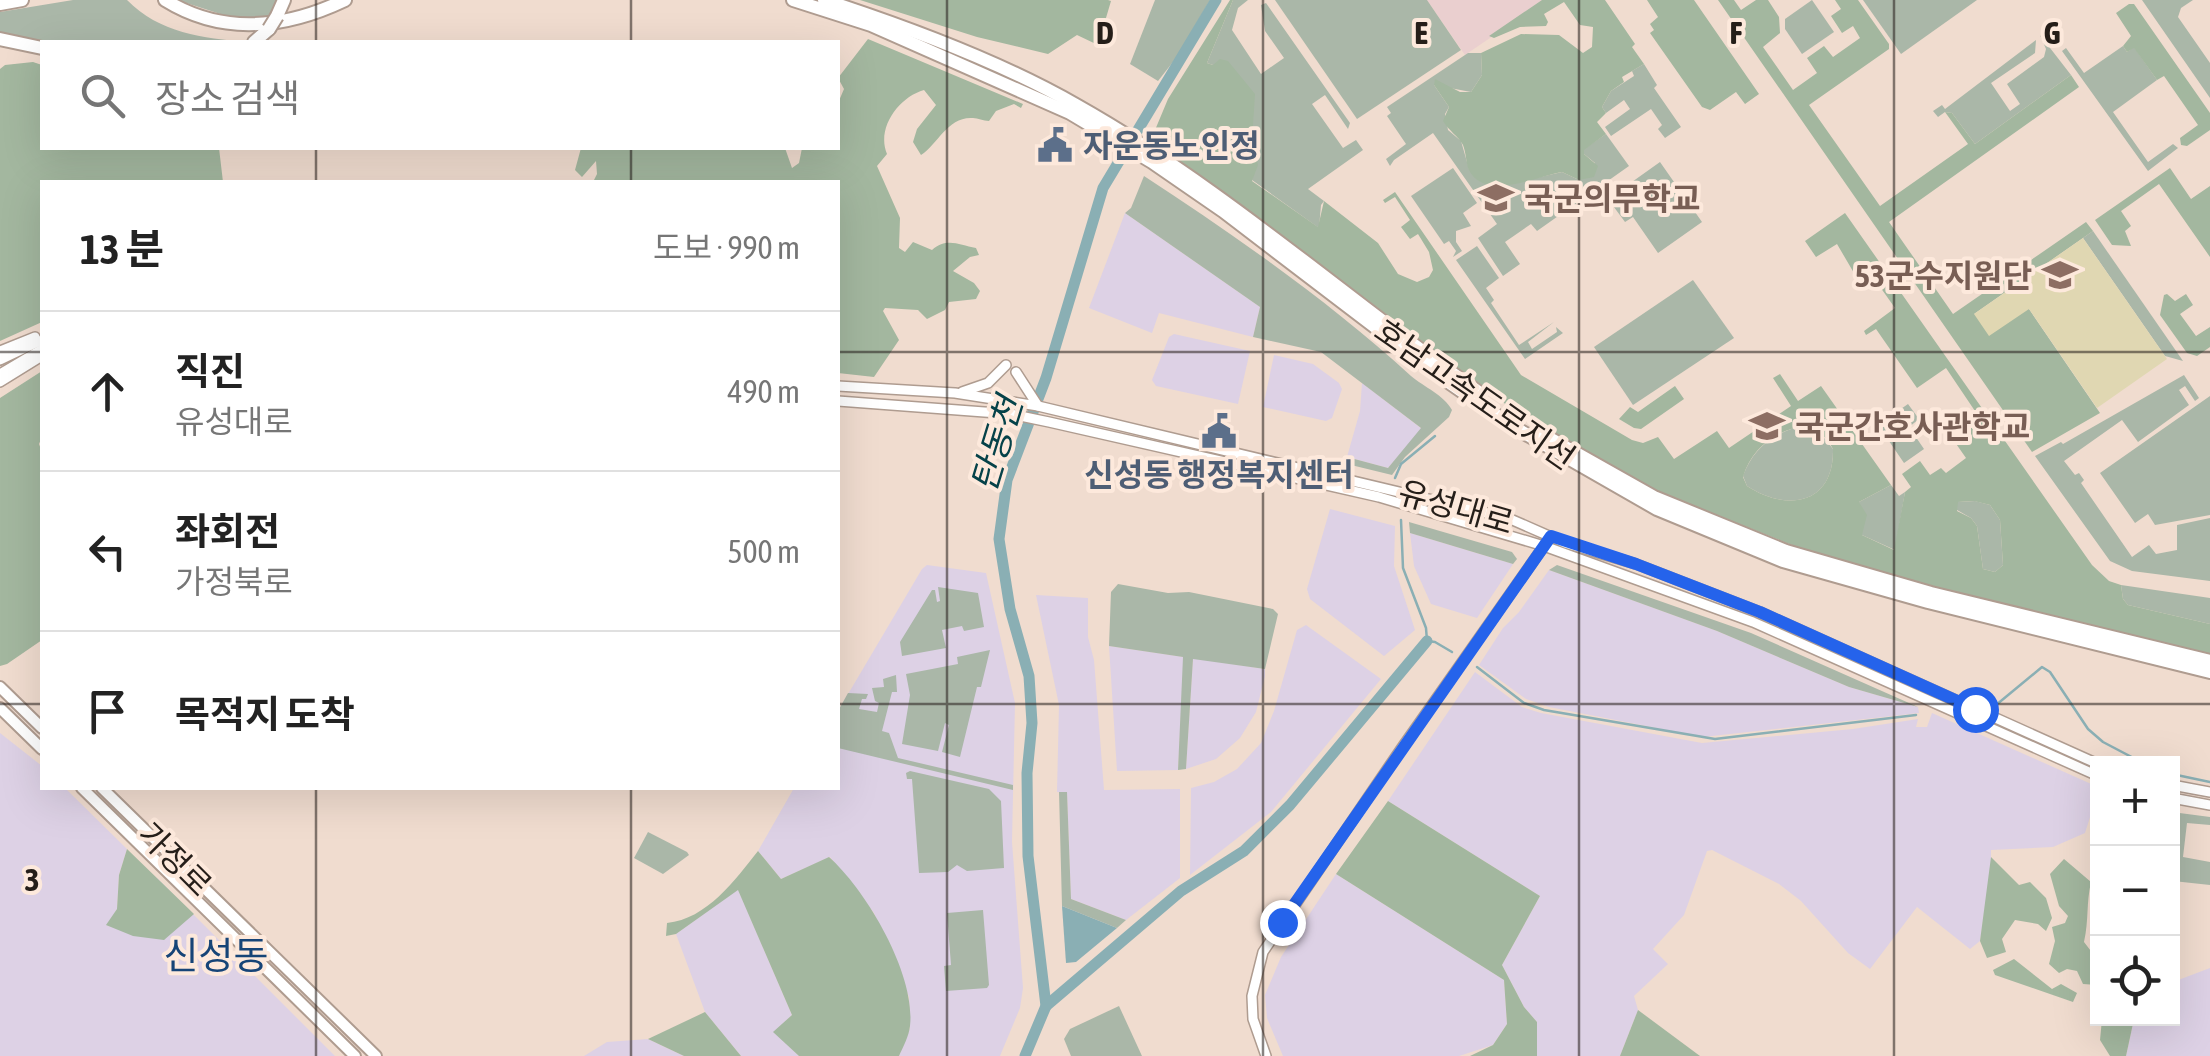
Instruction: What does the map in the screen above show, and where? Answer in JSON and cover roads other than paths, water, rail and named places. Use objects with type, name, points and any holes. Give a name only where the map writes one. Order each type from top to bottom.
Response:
[{"type":"highway","points":[[0,4],[22,0]]},
{"type":"highway","points":[[165,0],[206,18],[242,25],[295,20],[345,0]]},
{"type":"highway","points":[[256,40],[277,16],[284,0]]},
{"type":"highway","name":"호남고속도로지선","points":[[793,0],[871,25],[1072,108]]},
{"type":"highway","name":"호남고속도로지선","points":[[824,0],[965,54],[1072,108],[1247,217],[1502,408],[1654,497],[1786,552],[1931,593],[2210,661]]},
{"type":"highway","points":[[0,39],[40,48]]},
{"type":"highway","name":"호남고속도로지선","points":[[1154,158],[1434,372],[1512,426],[1658,509],[1783,561],[1928,602],[2210,672]]},
{"type":"main road","points":[[0,352],[40,338]]},
{"type":"main road","points":[[0,360],[40,338]]},
{"type":"main road","points":[[0,374],[40,353]]},
{"type":"main road","points":[[0,382],[40,353]]},
{"type":"main road","points":[[954,393],[988,383],[1006,365]]},
{"type":"main road","points":[[1016,372],[1038,406]]},
{"type":"main road","name":"유성대로","points":[[840,386],[954,393],[1038,406],[1508,518],[1548,541],[1753,622],[2090,772]]},
{"type":"main road","name":"유성대로","points":[[840,401],[1010,414],[1379,497],[1636,564],[1760,612],[2090,760]]},
{"type":"main road","points":[[1266,1056],[1252,1019],[1254,978],[1263,952],[1402,746],[1548,541]]},
{"type":"main road","points":[[0,687],[40,726]]},
{"type":"main road","points":[[0,708],[40,747]]},
{"type":"main road","points":[[0,718],[22,728]]},
{"type":"main road","points":[[2180,786],[2210,792]]},
{"type":"main road","name":"가정로","points":[[84,790],[355,1056]]},
{"type":"main road","name":"가정로","points":[[104,790],[376,1056]]},
{"type":"main road","points":[[2180,799],[2210,805]]},
{"type":"water","points":[[1062,906],[1117,928],[1076,962],[1066,963]]},
{"type":"waterway","name":"탄동천","points":[[1025,1056],[1046,1006],[1028,856],[1027,773],[1032,723],[1029,676],[1010,609],[999,539],[1007,480],[1046,378],[1103,188],[1216,0]]},
{"type":"waterway","points":[[1395,478],[1401,464],[1435,436]]},
{"type":"waterway","points":[[1401,520],[1403,568],[1426,628],[1427,641],[1452,652]]},
{"type":"waterway","points":[[1046,1006],[1181,891],[1244,851],[1290,805],[1427,641]]},
{"type":"waterway","points":[[1477,667],[1524,703],[1544,710],[1715,739],[1916,715]]},
{"type":"waterway","points":[[1990,710],[2042,667],[2050,672],[2088,729],[2130,756]]},
{"type":"waterway","points":[[2180,776],[2210,782]]},
{"type":"place","name":"자운동노인정","points":[[1055,145]]},
{"type":"place","name":"국군의무학교","points":[[1496,198]]},
{"type":"place","name":"53군수지원단","points":[[2060,275]]},
{"type":"place","name":"국군간호사관학교","points":[[1767,426]]},
{"type":"place","name":"신성동 행정복지센터","points":[[1219,431]]},
{"type":"district","name":"신성동","points":[[216,955]]}]
